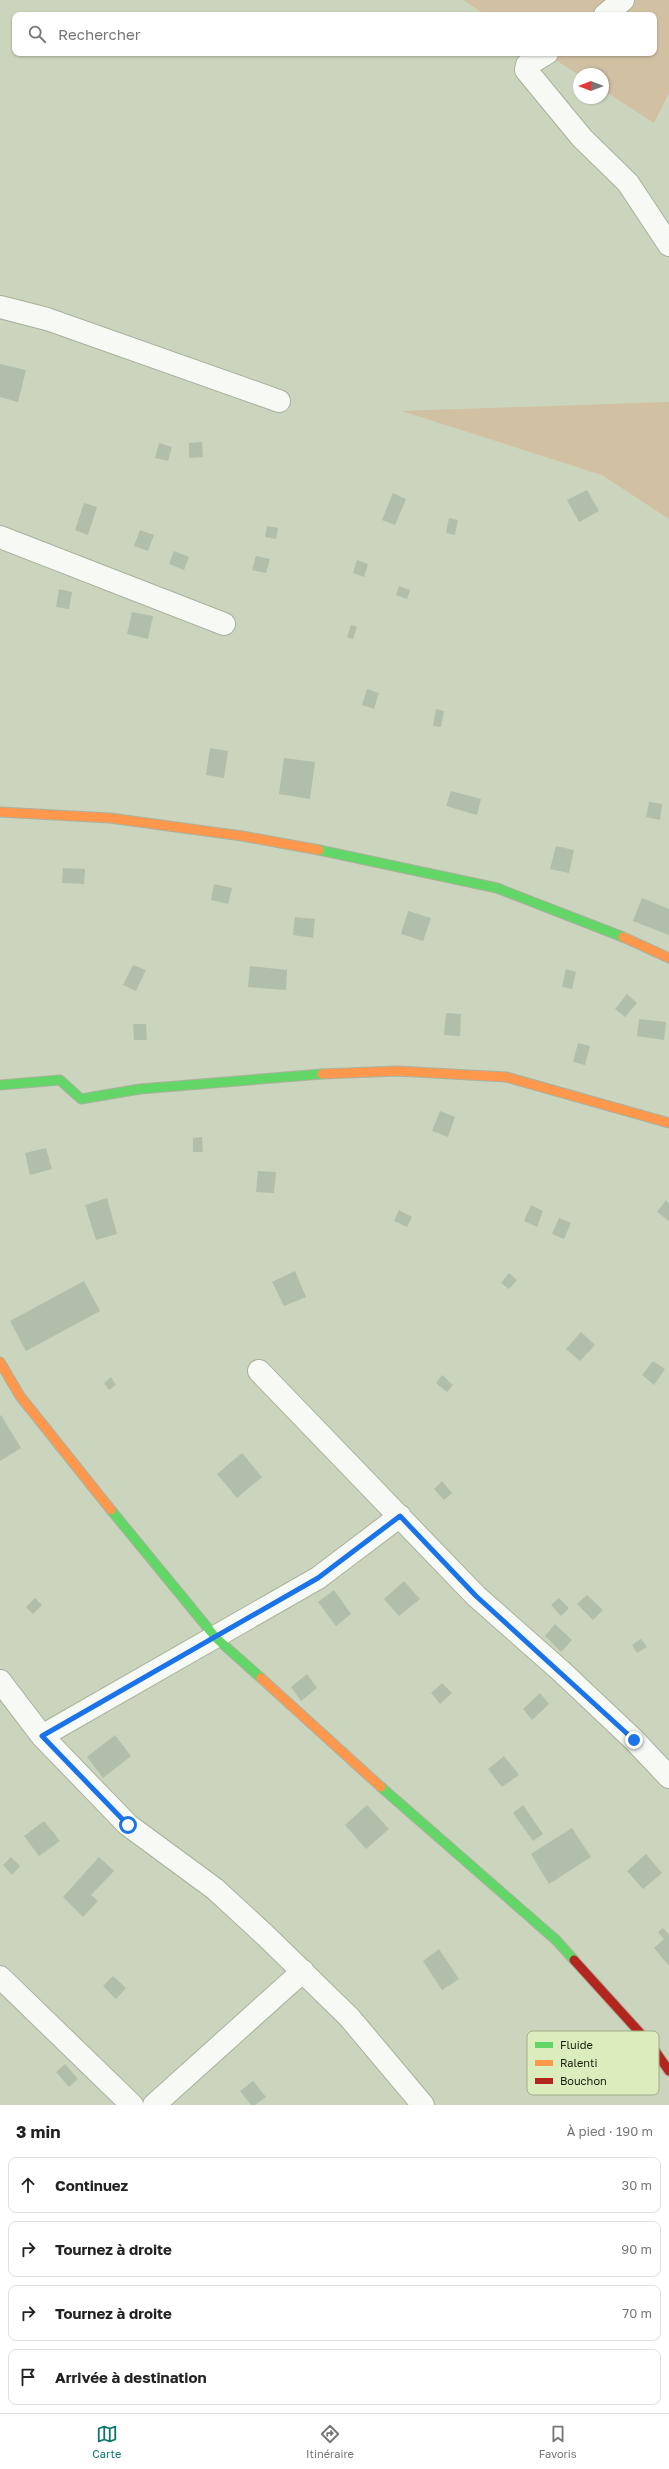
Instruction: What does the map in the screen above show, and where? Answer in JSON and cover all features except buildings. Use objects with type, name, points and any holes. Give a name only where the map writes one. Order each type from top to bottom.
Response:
[{"type":"street","points":[[609,12],[623,0]]},
{"type":"street","points":[[542,56],[527,65],[526,70],[582,138],[628,183],[669,245]]},
{"type":"street","points":[[0,307],[47,319],[279,401]]},
{"type":"street","points":[[0,537],[224,624]]},
{"type":"street","points":[[0,812],[110,818],[242,836],[381,862],[497,888],[614,932],[669,958]]},
{"type":"street","points":[[0,1085],[60,1080],[81,1099],[140,1089],[311,1074],[397,1071],[506,1077],[669,1123]]},
{"type":"street","points":[[0,1362],[20,1396],[70,1461],[216,1638],[379,1785],[556,1940],[638,2031]]},
{"type":"street","points":[[259,1371],[476,1596],[566,1676],[634,1740],[669,1777]]},
{"type":"street","points":[[42,1736],[216,1638],[318,1578],[400,1516]]},
{"type":"street","points":[[0,1680],[42,1736],[128,1825],[215,1889],[303,1972],[349,2017],[424,2105]]},
{"type":"street","points":[[154,2105],[303,1972]]},
{"type":"street","points":[[0,1977],[132,2105]]},
{"type":"street","points":[[659,2057],[669,2071]]},
{"type":"path","points":[[279,401],[313,344],[321,324],[320,295],[315,272],[325,247],[293,186],[309,151],[332,126]]},
{"type":"shaded area","points":[[463,0],[669,0],[669,93],[654,123],[609,94],[609,68],[573,68],[573,71],[550,56],[657,56],[657,12],[481,12]]},
{"type":"shaded area","points":[[669,402],[669,519],[602,475],[402,411]]},
{"type":"traffic: fast","points":[[319,850],[497,888],[623,937]]},
{"type":"traffic: fast","points":[[0,1085],[60,1080],[81,1099],[140,1089],[322,1074]]},
{"type":"traffic: fast","points":[[111,1510],[216,1638],[261,1678]]},
{"type":"traffic: fast","points":[[381,1787],[556,1940],[574,1960]]},
{"type":"traffic: slow","points":[[0,812],[110,818],[242,836],[319,850]]},
{"type":"traffic: slow","points":[[623,937],[669,958]]},
{"type":"traffic: slow","points":[[322,1074],[397,1071],[506,1077],[669,1123]]},
{"type":"traffic: slow","points":[[0,1362],[20,1396],[111,1510]]},
{"type":"traffic: slow","points":[[261,1678],[381,1787]]},
{"type":"traffic: jam","points":[[574,1960],[638,2031]]},
{"type":"traffic: jam","points":[[659,2057],[669,2071]]},
{"type":"route","points":[[128,1825],[42,1736],[216,1638],[318,1578],[400,1516],[476,1596],[634,1740]]}]
